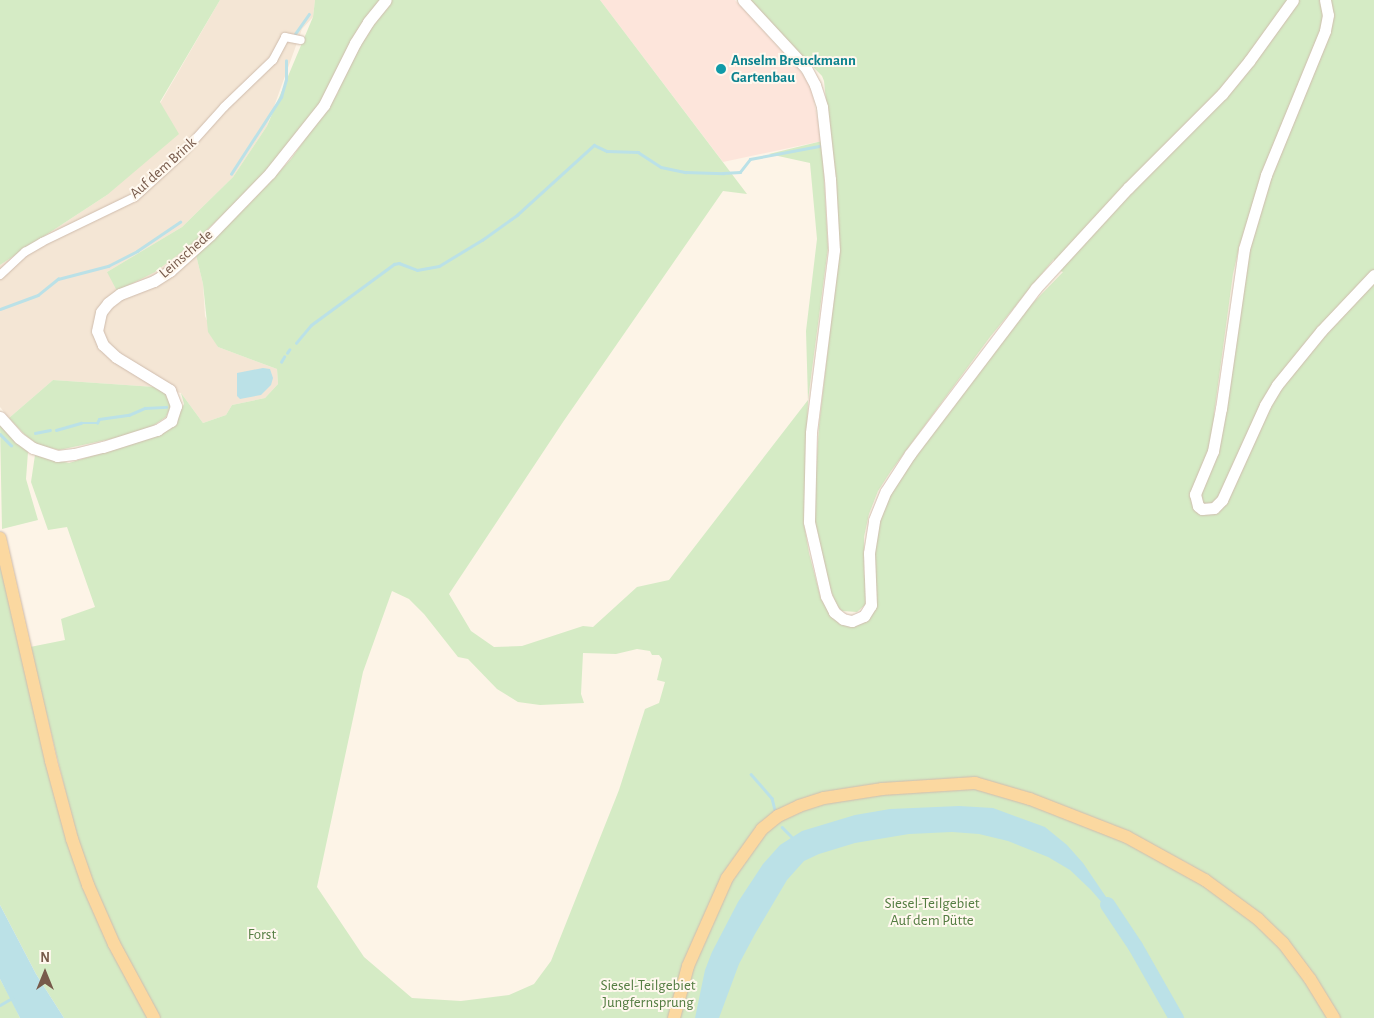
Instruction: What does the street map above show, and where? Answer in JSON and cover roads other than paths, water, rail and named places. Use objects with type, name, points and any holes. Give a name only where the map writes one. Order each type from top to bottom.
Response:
[{"type":"main road","name":"Leinschede","points":[[0,417],[19,438],[33,448],[57,456],[103,447],[157,430],[171,421],[176,406],[170,390],[116,357],[103,345],[97,331],[101,312],[108,303],[120,294],[154,281],[170,271],[210,235],[270,173],[324,105],[355,43],[368,22],[386,0]]},
{"type":"main road","points":[[743,0],[801,61],[811,76],[822,107],[834,250],[811,433],[809,522],[826,596],[834,612],[843,619],[852,621],[864,616],[872,604],[869,553],[874,520],[886,492],[910,454],[1036,288],[1128,188],[1222,94],[1293,0]]},
{"type":"main road","points":[[1325,0],[1328,15],[1325,31],[1266,175],[1244,249],[1213,451],[1196,494],[1198,506],[1202,509],[1214,508],[1222,500],[1265,405],[1277,386],[1321,331],[1374,275]]},
{"type":"main road","points":[[0,538],[72,839],[88,885],[114,944],[154,1018]]},
{"type":"main road","points":[[674,1018],[688,966],[727,878],[762,828],[792,809],[824,798],[882,789],[974,783],[1022,796],[1127,837],[1205,880],[1258,919],[1283,943],[1310,980],[1334,1018]]},
{"type":"street","name":"Auf dem Brink","points":[[0,275],[25,252],[42,242],[135,197],[181,155],[224,108],[273,60],[285,37],[301,40]]},
{"type":"water","points":[[263,368],[270,369],[273,378],[271,385],[261,395],[240,399],[237,396],[237,373]]},
{"type":"water","points":[[959,806],[993,808],[1045,827],[1067,845],[1083,863],[1121,919],[1117,920],[1091,890],[1070,870],[1048,857],[1008,841],[979,834],[952,832],[909,834],[855,843],[819,854],[804,861],[787,880],[755,934],[739,964],[719,1018],[695,1018],[705,970],[712,952],[738,902],[763,864],[780,845],[802,831],[855,815],[890,809]]},
{"type":"water","points":[[0,905],[36,974],[64,1018],[20,1018],[0,979]]},
{"type":"waterway","points":[[295,34],[309,14]]},
{"type":"waterway","points":[[231,174],[281,97],[286,80],[286,61]]},
{"type":"waterway","points":[[296,343],[311,325],[394,264],[399,263],[417,270],[439,266],[482,240],[517,215],[594,145],[607,151],[638,152],[661,167],[685,172],[723,173],[740,172],[750,159],[819,146]]},
{"type":"waterway","points":[[0,309],[38,295],[58,279],[108,266],[137,251],[180,222]]},
{"type":"waterway","points":[[281,362],[284,357]]},
{"type":"waterway","points":[[56,430],[81,423],[97,423],[99,419],[129,415],[145,408],[166,407]]},
{"type":"waterway","points":[[35,433],[50,430]]},
{"type":"waterway","points":[[0,434],[11,445]]},
{"type":"waterway","points":[[751,774],[772,798],[775,810]]},
{"type":"waterway","points":[[782,827],[791,836]]},
{"type":"waterway","points":[[1107,904],[1135,946],[1176,1018]]},
{"type":"waterway","points":[[0,1005],[12,998]]},
{"type":"place","name":"Anselm Breuckmann Gartenbau","points":[[721,69]]},
{"type":"park label","name":"Siesel-Teilgebiet Auf dem Pütte","points":[[932,912]]},
{"type":"park label","name":"Forst","points":[[262,935]]},
{"type":"park label","name":"Siesel-Teilgebiet Jungfernsprung","points":[[648,994]]}]
